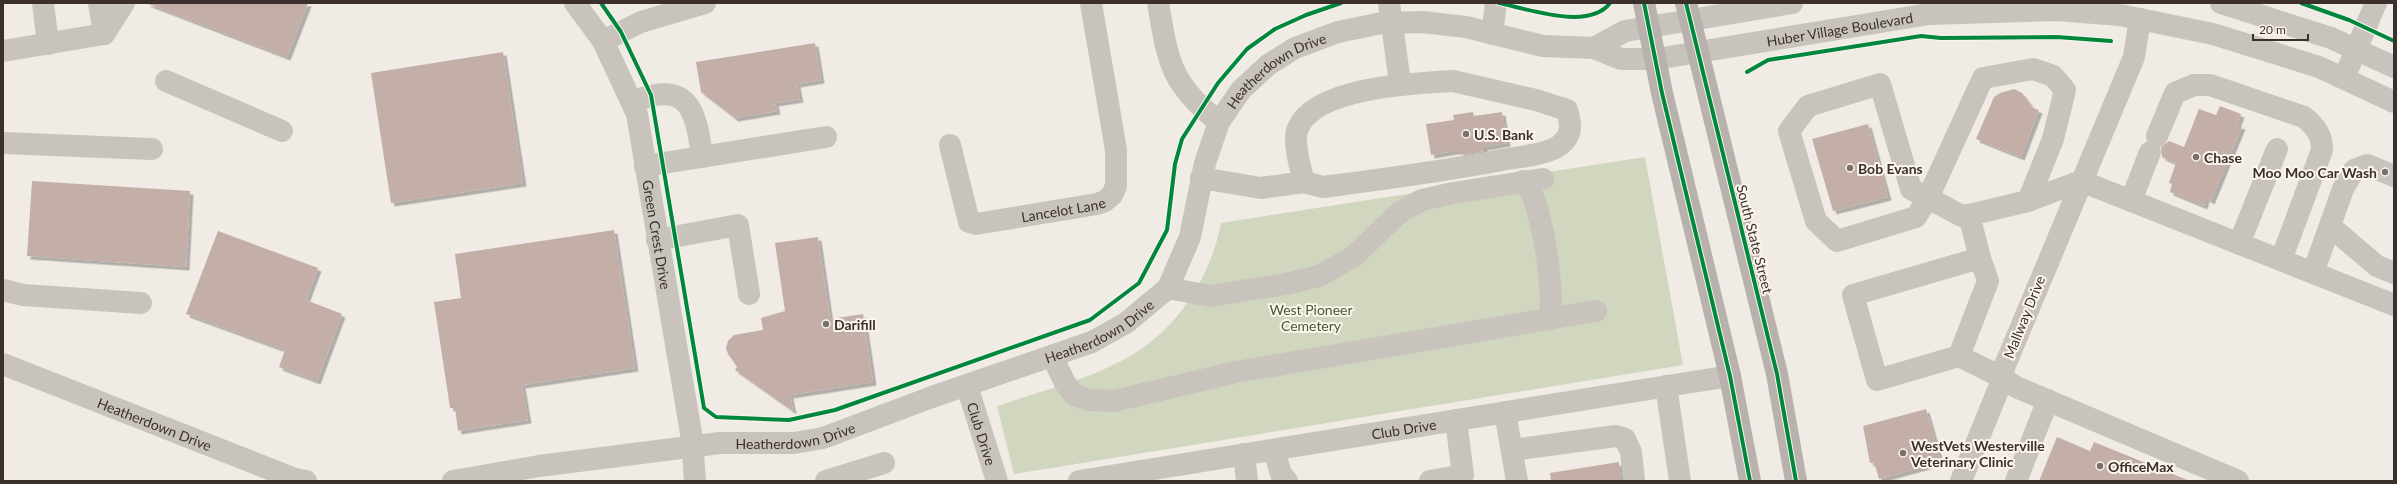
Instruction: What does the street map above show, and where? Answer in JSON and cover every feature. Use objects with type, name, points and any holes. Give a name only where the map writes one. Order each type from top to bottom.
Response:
[{"type":"main road","points":[[1644,3],[1730,376],[1750,481]]},
{"type":"main road","name":"South State Street","points":[[1688,11],[1777,374],[1796,481]]},
{"type":"street","points":[[42,3],[48,44]]},
{"type":"street","points":[[99,3],[104,34]]},
{"type":"street","points":[[3,51],[104,34],[119,13],[124,3]]},
{"type":"street","name":"Green Crest Drive","points":[[575,3],[603,41],[637,114],[691,446],[695,481]]},
{"type":"street","points":[[603,41],[641,22],[705,3]]},
{"type":"street","name":"Lancelot Lane","points":[[950,146],[969,222],[976,224],[1097,204],[1105,201],[1112,194],[1116,186],[1116,150],[1091,3]]},
{"type":"street","points":[[1158,3],[1166,50],[1177,80],[1199,106],[1219,122]]},
{"type":"street","points":[[1492,34],[1496,3]]},
{"type":"street","points":[[1594,48],[1625,31],[1649,27],[1688,11],[1792,3]]},
{"type":"street","points":[[2221,3],[2304,28],[2358,50],[2394,67]]},
{"type":"street","points":[[2344,78],[2358,50],[2376,3]]},
{"type":"street","name":"Huber Village Boulevard","points":[[1656,58],[1896,18],[1950,12],[2056,10],[2140,19],[2244,42],[2319,67],[2394,102]]},
{"type":"street","points":[[1390,13],[1400,83]]},
{"type":"street","name":"Heatherdown Drive","points":[[453,481],[517,476],[691,446],[720,443],[794,443],[823,438],[1092,342],[1126,323],[1168,288],[1190,237],[1201,178],[1219,122],[1241,90],[1268,65],[1295,48],[1390,13],[1422,22],[1466,27],[1543,46],[1594,48],[1621,59],[1656,58]]},
{"type":"street","name":"Mallway Drive","points":[[2140,19],[2134,57],[2080,181],[2003,370],[2003,378],[2016,386],[2238,481]]},
{"type":"street","points":[[2028,201],[2053,139],[2065,90],[2053,76],[2033,69],[1983,78],[1928,198],[1916,217],[1837,240],[1816,221],[1789,131],[1808,106],[1880,84],[1911,189],[1928,198],[1962,216],[2028,201],[2080,181],[2394,305]]},
{"type":"street","points":[[166,81],[282,131]]},
{"type":"street","points":[[1201,178],[1262,188],[1304,182],[1323,186],[1446,171],[1537,154],[1560,146],[1569,135],[1572,125],[1567,110],[1536,100],[1453,81],[1400,83],[1330,100],[1308,113],[1297,129],[1298,158],[1304,182]]},
{"type":"street","points":[[2131,201],[2175,93],[2194,85],[2210,85],[2304,117],[2313,125],[2322,140],[2322,150],[2281,260]]},
{"type":"street","points":[[632,102],[660,93],[668,93],[682,98],[689,104],[694,113],[702,157]]},
{"type":"street","points":[[645,166],[826,137]]},
{"type":"street","points":[[3,143],[152,149]]},
{"type":"street","points":[[2239,244],[2277,149]]},
{"type":"street","points":[[2313,274],[2343,190],[2354,170],[2367,165],[2394,176]]},
{"type":"street","points":[[1168,288],[1210,296],[1286,284],[1319,276],[1353,258],[1400,212],[1422,200],[1453,193],[1533,180],[1534,196],[1553,297],[1550,319]]},
{"type":"street","points":[[1959,356],[1988,281],[1980,258],[1969,215]]},
{"type":"street","points":[[657,240],[738,225],[749,294]]},
{"type":"street","points":[[2331,227],[2377,266],[2394,272]]},
{"type":"street","points":[[1961,481],[2003,378],[1959,356],[1876,380],[1853,295],[1980,258]]},
{"type":"street","points":[[3,290],[23,295],[141,303]]},
{"type":"street","points":[[1052,356],[1064,383],[1074,395],[1089,400],[1114,401],[1236,372],[1596,311]]},
{"type":"street","name":"Heatherdown Drive","points":[[3,364],[295,479],[306,481]]},
{"type":"street","name":"Club Drive","points":[[1079,481],[1730,376]]},
{"type":"street","name":"Club Drive","points":[[967,386],[997,481]]},
{"type":"street","points":[[1666,386],[1680,481]]},
{"type":"street","points":[[2016,481],[2048,400]]},
{"type":"street","points":[[1505,412],[1518,481]]},
{"type":"street","points":[[1430,481],[1463,475],[1456,420]]},
{"type":"street","points":[[1512,450],[1616,436],[1625,439],[1630,452],[1634,481]]},
{"type":"street","points":[[1274,450],[1282,479]]},
{"type":"street","points":[[1244,454],[1247,481]]},
{"type":"street","points":[[826,481],[884,463]]},
{"type":"green space","name":"West Pioneer Cemetery","points":[[1645,157],[1683,365],[1014,474],[997,406],[1061,386],[1093,374],[1142,349],[1174,320],[1199,284],[1216,244],[1221,223]]},
{"type":"building","points":[[146,3],[308,3],[287,57]]},
{"type":"building","points":[[815,43],[821,80],[797,84],[800,99],[775,103],[777,111],[735,118],[701,92],[696,62]]},
{"type":"building","points":[[503,52],[523,183],[391,203],[371,73]]},
{"type":"building","points":[[2014,89],[2022,93],[2033,108],[2039,110],[2021,157],[1976,139],[1994,97],[2000,93]]},
{"type":"building","name":"Chase","points":[[2220,106],[2241,114],[2237,125],[2242,126],[2211,201],[2206,198],[2204,206],[2170,192],[2172,184],[2169,183],[2176,163],[2162,157],[2161,147],[2169,141],[2184,147],[2199,109],[2216,115]]},
{"type":"building","name":"U.S. Bank","points":[[1473,112],[1474,116],[1502,112],[1507,143],[1484,147],[1484,151],[1460,155],[1460,150],[1431,155],[1426,124],[1454,120],[1453,115]]},
{"type":"building","name":"Bob Evans","points":[[1868,124],[1888,197],[1833,211],[1812,139]]},
{"type":"building","points":[[32,181],[190,191],[186,267],[27,256]]},
{"type":"building","points":[[614,230],[635,368],[522,385],[528,420],[458,431],[455,408],[450,408],[434,302],[461,298],[455,254]]},
{"type":"building","points":[[218,231],[318,268],[306,300],[342,314],[317,381],[279,367],[285,350],[186,314]]},
{"type":"building","name":"Darifill","points":[[818,237],[830,319],[863,314],[873,382],[790,395],[793,411],[735,370],[737,367],[728,354],[726,348],[728,341],[734,335],[763,330],[761,318],[785,311],[775,243]]},
{"type":"building","name":"WestVets Westerville Veterinary Clinic","points":[[1926,409],[1941,462],[1879,479],[1874,462],[1870,463],[1863,426]]},
{"type":"building","name":"OfficeMax","points":[[2057,437],[2090,451],[2094,442],[2190,481],[2039,481]]},
{"type":"building","points":[[1619,462],[1621,481],[1551,481],[1550,473]]},
{"type":"cycle path","points":[[601,3],[621,32],[651,95],[704,408],[716,417],[789,420],[835,410],[1090,320],[1139,283],[1167,230],[1175,164],[1182,139],[1218,83],[1247,49],[1275,29],[1306,15],[1341,3]]},
{"type":"cycle path","points":[[1499,3],[1541,13],[1573,17],[1588,16],[1600,11],[1610,3]]},
{"type":"cycle path","points":[[1644,3],[1662,93],[1730,376],[1750,481]]},
{"type":"cycle path","points":[[1686,3],[1777,374],[1796,481]]},
{"type":"cycle path","points":[[2301,3],[2349,20],[2394,41]]},
{"type":"cycle path","points":[[1747,72],[1768,60],[1921,36],[1941,38],[2057,37],[2111,41]]},
{"type":"place","name":"U.S. Bank","points":[[1466,134]]},
{"type":"place","name":"Chase","points":[[2196,157]]},
{"type":"place","name":"Bob Evans","points":[[1850,168]]},
{"type":"place","name":"Moo Moo Car Wash","points":[[2385,172]]},
{"type":"place","name":"Darifill","points":[[826,324]]},
{"type":"place","name":"WestVets Westerville Veterinary Clinic","points":[[1903,453]]},
{"type":"place","name":"OfficeMax","points":[[2100,466]]}]
